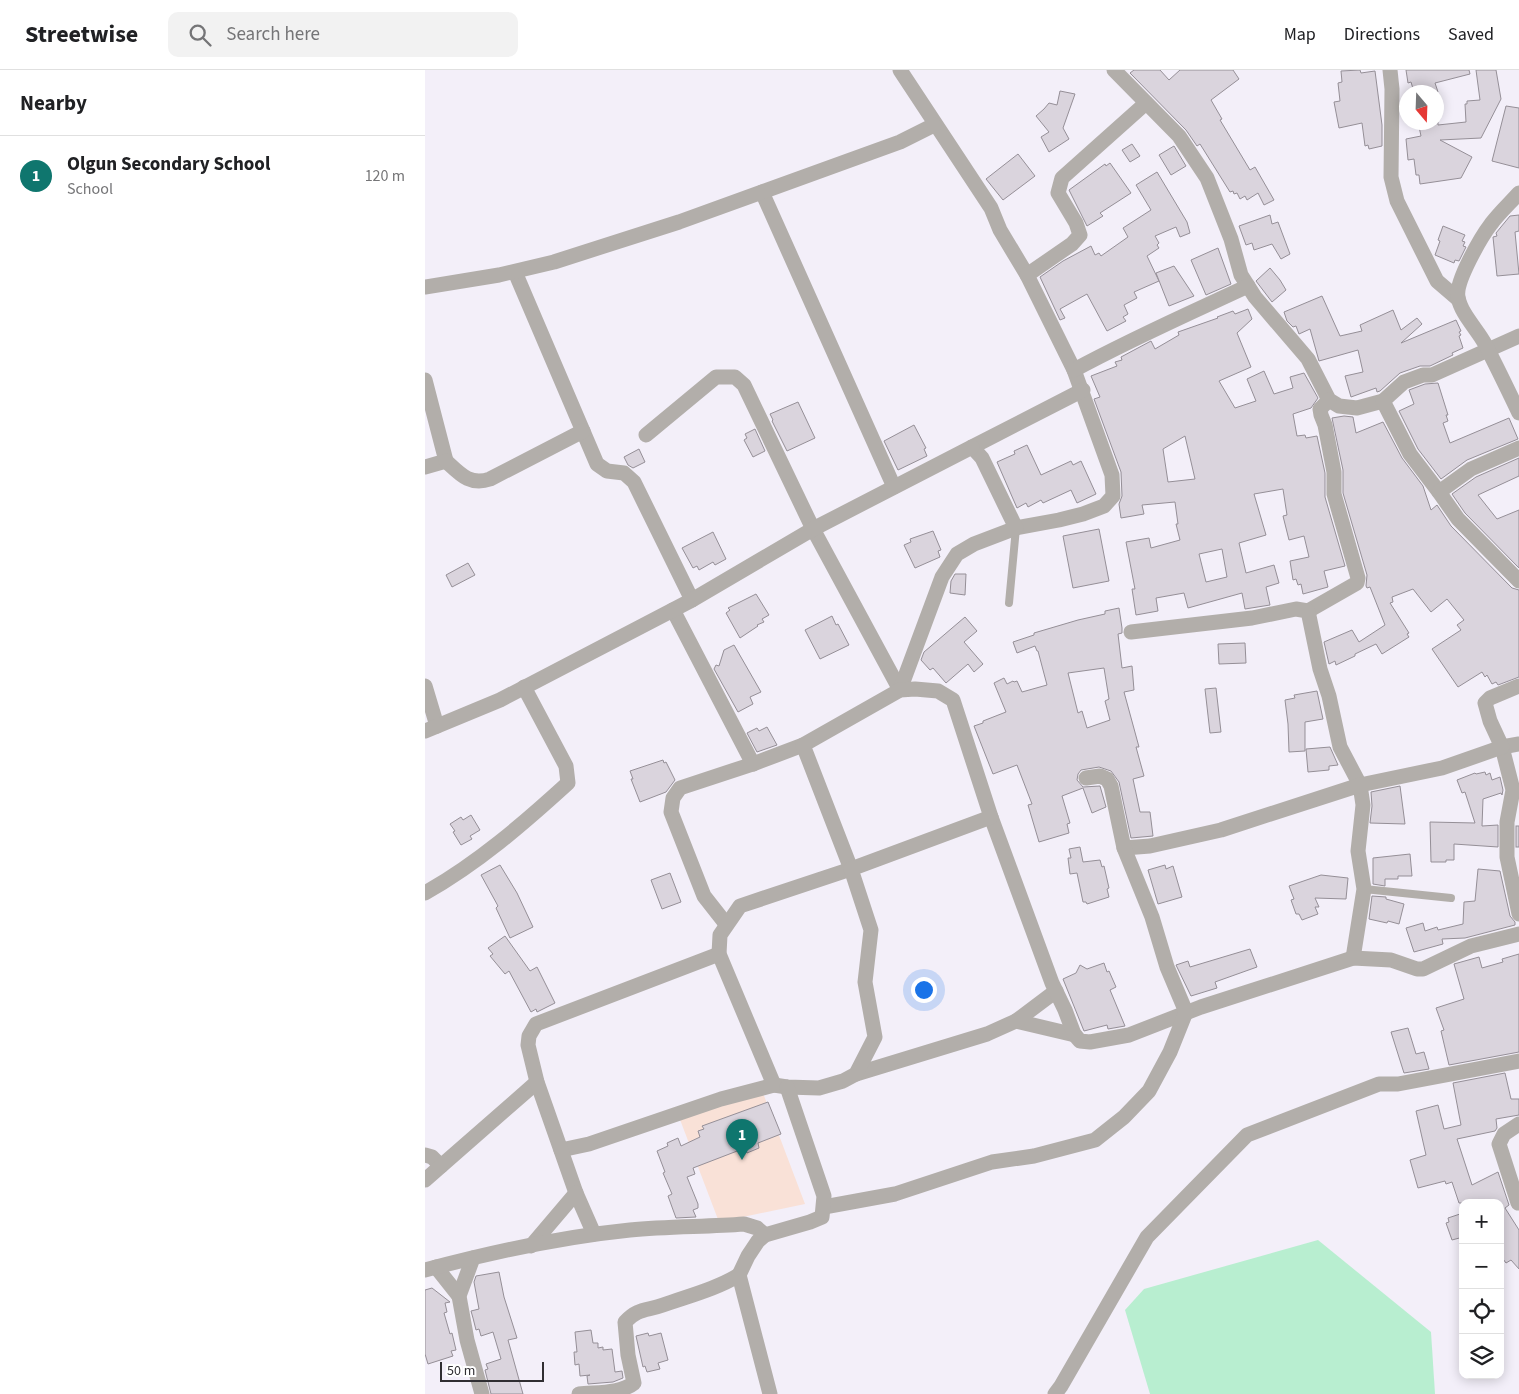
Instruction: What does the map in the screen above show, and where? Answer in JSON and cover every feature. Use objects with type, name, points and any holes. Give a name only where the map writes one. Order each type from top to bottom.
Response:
[{"type":"street","points":[[899,70],[991,208],[1000,230],[1027,275],[1083,390],[1112,475],[1113,496],[1104,506],[1083,514],[1016,528],[974,544],[957,554],[942,576],[900,690]]},
{"type":"street","points":[[1114,70],[1179,136],[1207,178],[1231,239],[1241,275],[1255,297],[1308,359],[1329,400],[1339,406],[1357,408],[1383,401],[1404,382],[1423,375],[1432,374],[1519,336]]},
{"type":"street","points":[[1390,70],[1392,89],[1391,176],[1397,201],[1437,280],[1458,299],[1488,350],[1519,413]]},
{"type":"street","points":[[1027,275],[1072,244],[1080,235],[1076,223],[1058,193],[1062,178],[1146,103]]},
{"type":"street","points":[[425,287],[515,272],[554,262],[679,222],[900,142],[934,125]]},
{"type":"street","points":[[762,192],[893,487]]},
{"type":"street","points":[[1458,299],[1459,288],[1480,240],[1491,224],[1519,193]]},
{"type":"street","points":[[515,272],[597,464],[607,471],[624,473],[634,482],[692,600]]},
{"type":"street","points":[[1074,370],[1167,323],[1249,286]]},
{"type":"street","points":[[646,435],[716,378],[735,377],[744,385],[813,529],[900,690]]},
{"type":"street","points":[[425,380],[446,461],[462,476],[479,482],[490,479],[583,431]]},
{"type":"street","points":[[425,686],[431,728],[500,700],[692,600],[813,529],[1083,390]]},
{"type":"street","points":[[1131,632],[1252,618],[1296,609],[1309,610],[1357,583],[1358,578],[1334,494],[1334,472],[1320,409],[1329,400]]},
{"type":"street","points":[[1383,401],[1410,454],[1458,520],[1519,581]]},
{"type":"street","points":[[972,447],[982,458],[1016,528]]},
{"type":"street","points":[[1439,492],[1471,470],[1519,448]]},
{"type":"street","points":[[425,466],[446,461]]},
{"type":"street","points":[[673,610],[753,764]]},
{"type":"street","points":[[1309,610],[1320,669],[1329,696],[1340,747],[1360,785],[1364,811],[1359,834],[1358,852],[1364,889],[1353,958]]},
{"type":"street","points":[[1519,686],[1490,698],[1485,703],[1490,721],[1502,747],[1513,790],[1507,822],[1507,857],[1519,914]]},
{"type":"street","points":[[425,893],[476,861],[519,827],[568,783],[566,766],[524,687]]},
{"type":"street","points":[[726,924],[704,896],[671,812],[673,798],[679,788],[753,764],[803,745],[900,690],[915,689],[938,692],[953,700],[991,817],[1056,991],[1075,1035],[1080,1041],[1090,1042],[1129,1035],[1186,1012],[1353,958],[1391,960],[1417,969],[1423,969],[1471,946],[1519,934]]},
{"type":"street","points":[[1125,848],[1150,846],[1221,830],[1360,785],[1442,768],[1502,747],[1519,744]]},
{"type":"street","points":[[803,745],[851,869],[871,930],[865,982],[875,1037],[856,1074]]},
{"type":"street","points":[[824,1207],[895,1194],[992,1162],[1034,1156],[1095,1140],[1124,1117],[1149,1091],[1170,1052],[1186,1012],[1167,967],[1152,917],[1125,848],[1111,786],[1107,779],[1100,776],[1086,778]]},
{"type":"street","points":[[579,1394],[616,1391],[635,1383],[628,1355],[625,1322],[633,1314],[726,1283],[739,1275],[748,1256],[758,1241],[765,1235],[822,1217],[824,1196],[781,1086],[719,954],[720,935],[726,924],[739,906],[851,869],[991,817]]},
{"type":"street","points":[[594,1234],[576,1193],[537,1082],[528,1046],[529,1036],[536,1024],[719,954]]},
{"type":"street","points":[[561,1150],[589,1144],[721,1099],[781,1086],[819,1088],[843,1081],[856,1074],[987,1034],[1016,1021],[1056,991]]},
{"type":"street","points":[[1016,1021],[1075,1035]]},
{"type":"street","points":[[1055,1394],[1147,1237],[1247,1135],[1379,1084],[1398,1084],[1519,1061]]},
{"type":"street","points":[[425,1180],[537,1082]]},
{"type":"street","points":[[1518,1203],[1499,1144],[1504,1134],[1519,1124]]},
{"type":"street","points":[[425,1155],[432,1157],[441,1166]]},
{"type":"street","points":[[531,1246],[576,1193]]},
{"type":"street","points":[[430,1269],[473,1258],[594,1234],[661,1228],[744,1224],[757,1228],[765,1235]]},
{"type":"street","points":[[473,1258],[459,1296],[467,1340],[482,1394]]},
{"type":"street","points":[[430,1269],[459,1296]]},
{"type":"street","points":[[739,1275],[770,1394]]},
{"type":"lane","points":[[1009,602],[1016,528]]},
{"type":"lane","points":[[1364,889],[1451,898]]},
{"type":"shaded area","points":[[763,1093],[805,1204],[719,1222],[679,1117]]},
{"type":"green space","points":[[1318,1240],[1431,1332],[1435,1394],[1150,1394],[1125,1310],[1144,1289]]},
{"type":"building","points":[[1134,70],[1160,70],[1169,80],[1180,70],[1233,70],[1239,79],[1211,100],[1222,119],[1220,120],[1250,170],[1255,167],[1274,200],[1264,205],[1258,193],[1247,200],[1245,196],[1240,199],[1237,193],[1230,192],[1200,144],[1197,146],[1186,130],[1130,73]]},
{"type":"building","points":[[1360,70],[1361,73],[1375,71],[1382,125],[1382,146],[1369,149],[1368,145],[1365,146],[1362,123],[1339,128],[1334,102],[1340,101],[1338,83],[1342,82],[1341,71]]},
{"type":"building","points":[[1406,70],[1469,70],[1470,74],[1435,83],[1436,85],[1412,85],[1411,82],[1408,83]]},
{"type":"building","points":[[1476,70],[1496,70],[1501,99],[1481,138],[1440,140],[1472,157],[1461,178],[1420,184],[1419,175],[1416,175],[1414,159],[1408,160],[1406,139],[1421,136],[1420,130],[1444,130],[1444,124],[1466,122],[1465,104],[1467,104],[1467,101],[1480,100]]},
{"type":"building","points":[[1060,91],[1075,94],[1063,128],[1069,139],[1049,152],[1041,137],[1049,132],[1036,116],[1049,103],[1057,105]]},
{"type":"building","points":[[1506,106],[1519,108],[1519,168],[1492,161]]},
{"type":"building","points":[[1132,144],[1140,156],[1130,162],[1122,150]]},
{"type":"building","points":[[1174,146],[1186,166],[1171,175],[1159,155]]},
{"type":"building","points":[[1018,154],[1035,176],[1003,200],[986,179]]},
{"type":"building","points":[[1110,163],[1131,193],[1100,213],[1103,216],[1087,226],[1069,190],[1105,164],[1106,166]]},
{"type":"building","points":[[1157,172],[1187,222],[1190,233],[1180,237],[1176,227],[1155,236],[1159,243],[1157,245],[1159,248],[1147,256],[1159,281],[1134,292],[1137,298],[1124,305],[1128,314],[1123,317],[1126,321],[1107,331],[1087,294],[1060,309],[1065,318],[1060,320],[1040,277],[1063,261],[1091,246],[1095,255],[1099,253],[1101,256],[1128,237],[1123,228],[1151,210],[1136,185]]},
{"type":"building","points":[[1270,215],[1272,224],[1278,222],[1290,254],[1281,259],[1272,244],[1254,250],[1252,243],[1246,245],[1239,226]]},
{"type":"building","points":[[1519,215],[1519,231],[1515,232],[1519,274],[1497,276],[1493,237],[1497,236],[1496,233],[1510,216]]},
{"type":"building","points":[[1443,226],[1465,235],[1462,241],[1465,242],[1463,246],[1466,247],[1459,261],[1455,260],[1454,263],[1435,255]]},
{"type":"building","points":[[1218,248],[1231,284],[1206,295],[1191,260]]},
{"type":"building","points":[[1174,266],[1194,296],[1169,306],[1156,273]]},
{"type":"building","points":[[1270,268],[1286,290],[1272,302],[1256,281]]},
{"type":"building","points":[[1322,296],[1340,336],[1362,331],[1360,325],[1393,310],[1401,330],[1417,318],[1422,324],[1401,343],[1456,320],[1461,331],[1459,336],[1463,348],[1430,366],[1420,366],[1400,373],[1380,391],[1377,392],[1376,388],[1351,397],[1345,376],[1363,372],[1358,350],[1319,361],[1310,329],[1299,334],[1296,326],[1293,327],[1287,321],[1284,312]]},
{"type":"building","points":[[1248,309],[1252,319],[1237,333],[1251,367],[1219,381],[1235,408],[1256,401],[1247,379],[1264,371],[1274,394],[1293,388],[1290,377],[1304,373],[1318,398],[1311,408],[1293,414],[1297,436],[1305,435],[1306,438],[1317,436],[1325,473],[1325,497],[1345,566],[1324,571],[1328,587],[1303,594],[1301,584],[1298,585],[1296,579],[1293,580],[1290,561],[1309,557],[1304,536],[1289,540],[1283,516],[1287,515],[1283,489],[1254,494],[1266,535],[1239,543],[1246,573],[1274,565],[1279,583],[1266,587],[1270,605],[1245,609],[1242,593],[1188,608],[1184,593],[1156,598],[1158,611],[1136,615],[1132,589],[1135,589],[1126,542],[1149,538],[1151,548],[1180,540],[1176,524],[1178,524],[1175,502],[1142,505],[1144,514],[1121,518],[1119,504],[1122,496],[1121,472],[1094,399],[1100,397],[1091,376],[1117,366],[1115,362],[1122,360],[1121,357],[1151,341],[1155,349],[1179,335],[1178,332],[1233,311],[1235,314]],"holes":[[[1185,436],[1195,479],[1168,482],[1163,449]],[[1222,549],[1227,577],[1206,582],[1199,554]]]},
{"type":"building","points":[[1438,383],[1448,415],[1446,415],[1448,421],[1443,423],[1450,443],[1509,418],[1518,439],[1467,460],[1441,479],[1418,449],[1399,411],[1414,404],[1409,390],[1425,384]]},
{"type":"building","points":[[798,402],[815,438],[787,451],[770,414]]},
{"type":"building","points":[[1353,417],[1356,433],[1383,422],[1402,458],[1423,486],[1431,510],[1437,505],[1451,526],[1512,588],[1519,590],[1519,677],[1498,685],[1496,682],[1492,684],[1487,675],[1485,677],[1482,672],[1458,687],[1432,649],[1461,630],[1457,625],[1464,620],[1447,599],[1431,612],[1413,589],[1392,597],[1393,602],[1390,603],[1409,633],[1407,634],[1409,637],[1382,654],[1376,644],[1336,665],[1335,661],[1329,664],[1324,642],[1352,630],[1359,642],[1385,625],[1370,587],[1367,588],[1366,586],[1367,575],[1343,493],[1343,470],[1332,418]]},
{"type":"building","points":[[914,425],[926,448],[924,449],[927,456],[898,470],[884,441]]},
{"type":"building","points":[[755,429],[765,451],[753,457],[744,440],[747,438],[745,434]]},
{"type":"building","points":[[1027,445],[1041,475],[1071,461],[1073,465],[1081,461],[1096,494],[1077,503],[1071,490],[1043,503],[1041,500],[1028,507],[1026,503],[1017,508],[997,462],[1015,454],[1014,451]]},
{"type":"building","points":[[639,449],[645,462],[633,468],[628,465],[624,457]]},
{"type":"building","points":[[1519,458],[1519,476],[1478,495],[1497,519],[1519,510],[1519,568],[1465,513],[1452,494],[1476,477]]},
{"type":"building","points":[[1099,529],[1109,581],[1073,588],[1063,536]]},
{"type":"building","points":[[933,531],[941,550],[938,551],[940,557],[915,568],[904,545],[911,542],[910,539]]},
{"type":"building","points":[[713,532],[726,559],[715,565],[713,562],[699,570],[697,566],[693,568],[682,548]]},
{"type":"building","points":[[468,563],[475,575],[452,587],[446,575]]},
{"type":"building","points":[[955,574],[966,574],[965,595],[950,593],[951,581]]},
{"type":"building","points":[[756,594],[769,615],[762,619],[764,622],[740,638],[726,613],[730,610],[728,608]]},
{"type":"building","points":[[1119,608],[1122,633],[1118,634],[1122,668],[1132,666],[1134,690],[1124,692],[1139,747],[1136,747],[1144,776],[1133,779],[1140,812],[1150,812],[1153,836],[1131,838],[1119,782],[1111,771],[1099,767],[1081,770],[1077,780],[1083,787],[1100,786],[1106,807],[1092,813],[1083,788],[1062,796],[1070,823],[1067,824],[1069,833],[1039,842],[1028,805],[1032,804],[1017,765],[993,774],[974,726],[1006,712],[994,683],[1004,678],[1007,684],[1017,681],[1022,692],[1047,685],[1035,646],[1017,653],[1013,642],[1034,635],[1034,633],[1105,614],[1105,611]],"holes":[[[1104,668],[1109,699],[1105,701],[1110,720],[1087,728],[1082,711],[1078,713],[1068,673]]]},
{"type":"building","points":[[832,616],[849,645],[820,659],[805,630]]},
{"type":"building","points":[[965,617],[977,631],[964,642],[983,664],[974,672],[968,664],[946,683],[933,668],[930,670],[921,660],[924,652]]},
{"type":"building","points":[[1245,643],[1246,663],[1219,664],[1218,644]]},
{"type":"building","points":[[734,645],[761,692],[750,697],[753,704],[738,712],[714,669],[716,665],[719,666],[724,650]]},
{"type":"building","points":[[1216,688],[1221,732],[1210,733],[1205,689]]},
{"type":"building","points":[[1317,691],[1323,719],[1305,722],[1305,751],[1289,752],[1285,700],[1295,698],[1294,695]]},
{"type":"building","points":[[767,727],[777,745],[757,752],[747,733],[757,728],[759,731]]},
{"type":"building","points":[[1330,747],[1338,765],[1329,766],[1329,770],[1308,772],[1306,749]]},
{"type":"building","points":[[663,760],[664,763],[666,762],[675,780],[666,792],[640,802],[631,779],[633,779],[630,771]]},
{"type":"building","points":[[1485,772],[1486,775],[1490,773],[1492,780],[1500,777],[1503,790],[1502,795],[1501,793],[1483,799],[1482,826],[1498,825],[1498,847],[1454,844],[1454,860],[1431,862],[1430,822],[1475,823],[1465,792],[1462,793],[1457,780],[1475,773]]},
{"type":"building","points":[[1400,786],[1405,824],[1370,823],[1371,792]]},
{"type":"building","points":[[471,815],[480,830],[470,836],[472,839],[461,845],[450,824],[461,817],[463,820]]},
{"type":"building","points":[[1516,826],[1519,826],[1519,847],[1516,847]]},
{"type":"building","points":[[1080,847],[1083,862],[1100,860],[1102,867],[1104,866],[1109,897],[1087,904],[1083,902],[1077,873],[1070,874],[1068,858],[1071,858],[1069,849]]},
{"type":"building","points":[[1410,854],[1412,876],[1398,876],[1398,879],[1385,879],[1385,886],[1373,884],[1373,858]]},
{"type":"building","points":[[500,865],[517,893],[533,927],[510,938],[496,908],[498,906],[481,875]]},
{"type":"building","points":[[1165,865],[1166,869],[1173,866],[1182,897],[1158,904],[1148,870]]},
{"type":"building","points":[[1478,869],[1500,871],[1510,916],[1515,925],[1465,938],[1442,939],[1443,944],[1414,952],[1406,928],[1423,923],[1425,931],[1437,927],[1438,930],[1463,924],[1464,902],[1475,901]]},
{"type":"building","points":[[670,873],[681,902],[662,909],[651,880]]},
{"type":"building","points":[[1321,875],[1348,878],[1346,899],[1315,898],[1319,907],[1315,907],[1318,914],[1302,920],[1299,914],[1296,914],[1291,900],[1294,899],[1289,886]]},
{"type":"building","points":[[1372,896],[1386,897],[1386,899],[1404,904],[1399,924],[1369,919]]},
{"type":"building","points":[[505,936],[530,971],[537,967],[555,1003],[537,1012],[536,1009],[531,1012],[509,971],[505,974],[490,956],[493,954],[488,948]]},
{"type":"building","points":[[1250,949],[1257,967],[1215,982],[1217,988],[1191,996],[1176,965],[1188,961],[1190,967]]},
{"type":"building","points":[[1519,954],[1519,1052],[1449,1065],[1441,1031],[1444,1030],[1436,1008],[1464,999],[1454,964],[1479,957],[1482,968],[1503,962],[1502,959]]},
{"type":"building","points":[[1104,963],[1116,987],[1110,990],[1125,1026],[1108,1029],[1107,1025],[1084,1031],[1063,979],[1076,973],[1080,965],[1087,969]]},
{"type":"building","points":[[1408,1028],[1416,1054],[1424,1052],[1429,1069],[1404,1073],[1391,1032]]},
{"type":"building","points":[[1505,1073],[1511,1099],[1519,1099],[1519,1115],[1496,1119],[1497,1128],[1495,1131],[1457,1139],[1472,1185],[1498,1172],[1509,1205],[1505,1208],[1519,1230],[1519,1269],[1511,1260],[1506,1263],[1504,1260],[1504,1199],[1459,1199],[1459,1203],[1452,1182],[1446,1184],[1445,1181],[1418,1188],[1410,1160],[1426,1155],[1416,1111],[1438,1105],[1444,1129],[1461,1125],[1453,1083]]},
{"type":"building","points":[[768,1102],[781,1134],[758,1143],[759,1148],[747,1153],[745,1148],[693,1168],[695,1174],[687,1177],[698,1204],[698,1208],[693,1210],[696,1217],[676,1218],[668,1196],[672,1194],[663,1173],[665,1172],[657,1151],[668,1146],[667,1143],[678,1138],[681,1146],[700,1137],[698,1131],[704,1129],[702,1126]]},
{"type":"building","points":[[1459,1214],[1459,1238],[1452,1240],[1446,1223],[1449,1222],[1448,1218]]},
{"type":"building","points":[[499,1272],[504,1297],[517,1338],[508,1340],[523,1394],[491,1394],[485,1370],[488,1369],[486,1364],[501,1359],[493,1332],[481,1336],[479,1329],[476,1330],[471,1311],[479,1309],[474,1282],[476,1276]]},
{"type":"building","points":[[432,1288],[450,1302],[445,1303],[447,1312],[444,1313],[456,1350],[451,1351],[453,1356],[428,1364],[425,1354],[425,1290]]},
{"type":"building","points":[[591,1330],[593,1343],[598,1343],[598,1348],[603,1347],[603,1350],[612,1349],[615,1372],[622,1371],[623,1378],[613,1382],[588,1384],[587,1376],[590,1375],[580,1376],[579,1364],[575,1365],[574,1352],[577,1352],[575,1332]]},
{"type":"building","points":[[648,1333],[649,1336],[661,1333],[668,1360],[658,1363],[660,1369],[647,1372],[645,1366],[643,1367],[636,1336]]},
{"type":"place","name":"Olgun Secondary School","points":[[742,1160]]}]
